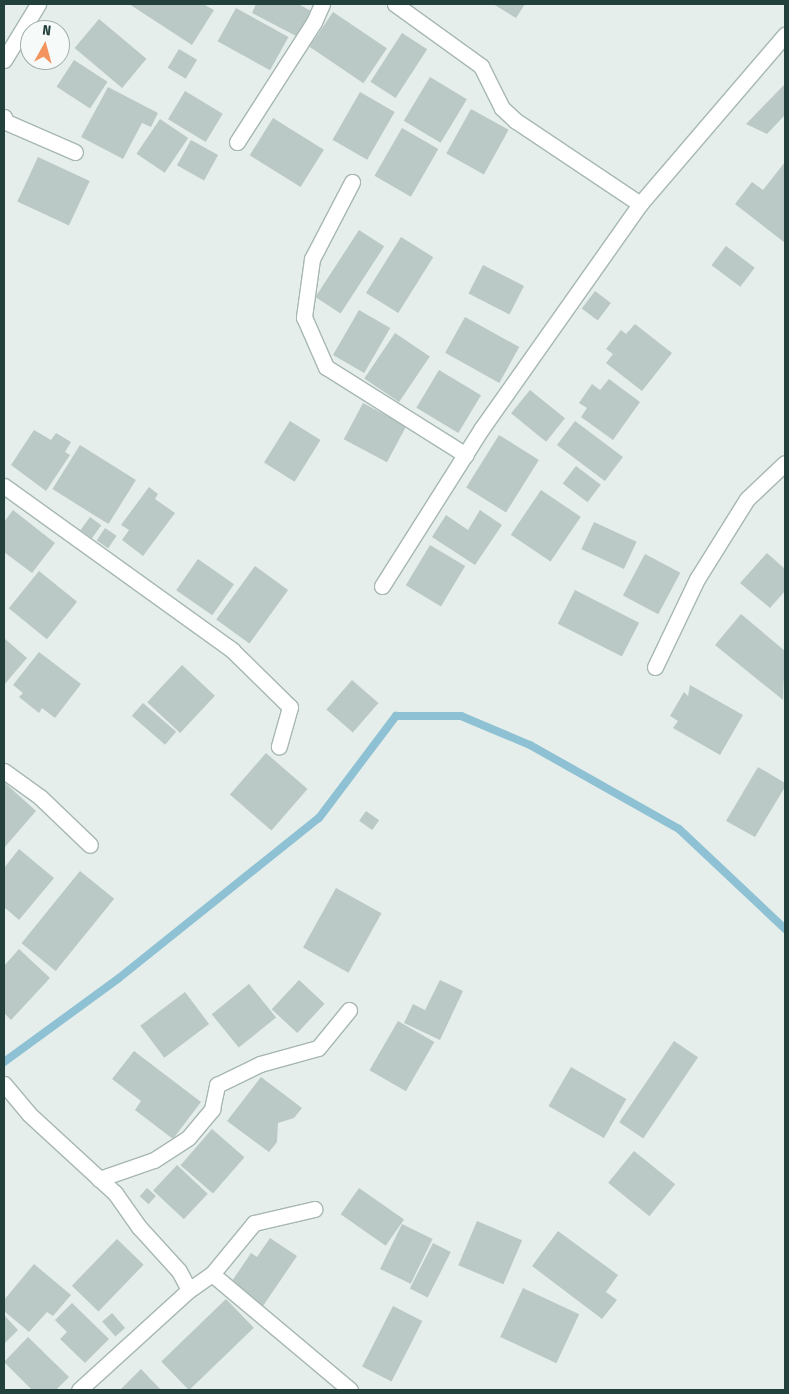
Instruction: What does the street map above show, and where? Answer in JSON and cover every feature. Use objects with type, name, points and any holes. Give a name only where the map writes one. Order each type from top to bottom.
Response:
[{"type":"street","points":[[4,60],[38,4]]},
{"type":"street","points":[[237,142],[314,22],[322,4]]},
{"type":"street","points":[[395,4],[481,66],[502,108],[516,121],[640,204]]},
{"type":"street","points":[[382,586],[466,455],[640,204],[785,35]]},
{"type":"street","points":[[4,117],[6,122],[75,152]]},
{"type":"street","points":[[352,182],[312,259],[304,317],[326,367],[466,455]]},
{"type":"street","points":[[655,667],[697,579],[747,499],[785,463]]},
{"type":"street","points":[[4,486],[232,650],[290,707],[279,746]]},
{"type":"street","points":[[4,771],[40,797],[90,845]]},
{"type":"street","points":[[99,1179],[154,1160],[188,1138],[212,1109],[217,1085],[260,1064],[318,1048],[349,1010]]},
{"type":"street","points":[[4,1084],[29,1114],[115,1193],[139,1227],[179,1271],[188,1290]]},
{"type":"street","points":[[79,1390],[188,1290],[212,1274],[254,1223],[314,1209]]},
{"type":"street","points":[[212,1274],[350,1390]]},
{"type":"building","points":[[129,4],[203,4],[214,10],[192,45]]},
{"type":"building","points":[[256,4],[298,4],[311,11],[298,37],[252,13]]},
{"type":"building","points":[[493,4],[525,4],[516,18]]},
{"type":"building","points":[[236,8],[288,37],[270,70],[218,41]]},
{"type":"building","points":[[333,12],[387,48],[363,83],[310,47]]},
{"type":"building","points":[[99,19],[146,59],[122,88],[75,48]]},
{"type":"building","points":[[402,33],[427,49],[396,98],[370,82]]},
{"type":"building","points":[[179,49],[197,60],[186,79],[168,68]]},
{"type":"building","points":[[74,60],[108,82],[90,109],[57,87],[68,70],[70,70]]},
{"type":"building","points":[[430,77],[467,99],[441,143],[404,121]]},
{"type":"building","points":[[785,84],[785,115],[767,134],[746,124]]},
{"type":"building","points":[[108,87],[158,113],[151,127],[142,123],[123,159],[81,137]]},
{"type":"building","points":[[185,91],[223,114],[206,142],[168,119]]},
{"type":"building","points":[[360,92],[395,112],[367,160],[332,140]]},
{"type":"building","points":[[471,109],[509,130],[484,174],[446,154]]},
{"type":"building","points":[[273,118],[324,150],[301,187],[250,155]]},
{"type":"building","points":[[160,119],[188,138],[165,173],[137,154]]},
{"type":"building","points":[[402,128],[438,149],[411,197],[374,176]]},
{"type":"building","points":[[191,140],[218,155],[204,180],[177,165]]},
{"type":"building","points":[[38,157],[90,181],[69,225],[17,201]]},
{"type":"building","points":[[785,162],[785,243],[735,204],[752,182],[763,190]]},
{"type":"building","points":[[359,230],[384,246],[341,313],[315,297]]},
{"type":"building","points":[[401,237],[433,257],[398,313],[366,293]]},
{"type":"building","points":[[726,246],[755,268],[740,287],[712,265]]},
{"type":"building","points":[[483,265],[524,286],[509,314],[468,294]]},
{"type":"building","points":[[595,291],[611,303],[598,321],[582,309]]},
{"type":"building","points":[[359,310],[390,328],[364,373],[333,355]]},
{"type":"building","points":[[465,317],[519,347],[499,383],[445,353]]},
{"type":"building","points":[[635,324],[672,353],[642,391],[606,363],[613,354],[606,349],[621,330],[626,334]]},
{"type":"building","points":[[395,333],[430,356],[399,402],[364,379]]},
{"type":"building","points":[[439,370],[481,395],[458,433],[416,408]]},
{"type":"building","points":[[609,379],[640,402],[613,440],[581,417],[587,408],[579,403],[592,384],[600,390]]},
{"type":"building","points":[[530,390],[565,418],[546,442],[511,413]]},
{"type":"building","points":[[363,403],[406,426],[387,462],[344,439]]},
{"type":"building","points":[[290,421],[321,440],[295,482],[264,463]]},
{"type":"building","points":[[575,421],[623,457],[605,481],[557,445]]},
{"type":"building","points":[[34,430],[51,440],[56,433],[71,442],[65,452],[70,455],[46,491],[11,465]]},
{"type":"building","points":[[499,435],[539,460],[506,512],[466,488]]},
{"type":"building","points":[[80,445],[136,480],[108,524],[52,489]]},
{"type":"building","points":[[576,466],[601,485],[588,502],[563,484]]},
{"type":"building","points":[[149,487],[158,494],[155,499],[175,513],[143,556],[122,540],[129,530],[121,525]]},
{"type":"building","points":[[541,490],[581,517],[551,562],[511,535]]},
{"type":"building","points":[[13,510],[55,543],[32,573],[4,552],[4,522]]},
{"type":"building","points":[[480,510],[502,525],[475,565],[432,537],[446,515],[468,530]]},
{"type":"building","points":[[90,517],[101,525],[92,538],[81,530]]},
{"type":"building","points":[[594,522],[637,542],[624,569],[581,549]]},
{"type":"building","points":[[105,528],[117,536],[108,548],[97,540]]},
{"type":"building","points":[[430,545],[465,566],[441,606],[406,585]]},
{"type":"building","points":[[767,553],[785,569],[785,591],[770,608],[740,583]]},
{"type":"building","points":[[645,554],[680,573],[658,614],[623,595]]},
{"type":"building","points":[[198,559],[234,584],[212,615],[176,590]]},
{"type":"building","points":[[255,566],[288,590],[249,643],[216,619]]},
{"type":"building","points":[[39,571],[77,602],[47,639],[9,608]]},
{"type":"building","points":[[575,590],[639,623],[622,657],[558,624]]},
{"type":"building","points":[[741,614],[785,651],[783,700],[715,645]]},
{"type":"building","points":[[4,638],[27,658],[4,685]]},
{"type":"building","points":[[39,652],[81,684],[55,718],[42,708],[39,713],[19,697],[23,693],[13,685]]},
{"type":"building","points":[[182,665],[215,696],[180,733],[147,702]]},
{"type":"building","points":[[352,680],[378,703],[353,732],[326,709]]},
{"type":"building","points":[[690,685],[743,715],[720,755],[673,728],[678,721],[670,716],[684,692],[688,696]]},
{"type":"building","points":[[143,703],[176,732],[165,745],[132,716]]},
{"type":"building","points":[[266,753],[308,789],[271,831],[230,795]]},
{"type":"building","points":[[758,767],[785,783],[785,787],[755,837],[726,821]]},
{"type":"building","points":[[5,783],[36,811],[4,848],[4,785]]},
{"type":"building","points":[[366,811],[379,820],[372,830],[359,821]]},
{"type":"building","points":[[19,849],[54,878],[19,920],[4,907],[4,868]]},
{"type":"building","points":[[80,871],[114,899],[56,971],[21,943]]},
{"type":"building","points":[[336,888],[381,913],[349,973],[303,947]]},
{"type":"building","points":[[19,949],[50,978],[11,1020],[4,1013],[4,966]]},
{"type":"building","points":[[299,980],[325,1004],[297,1033],[272,1009]]},
{"type":"building","points":[[440,980],[463,991],[440,1040],[404,1023],[413,1004],[425,1010]]},
{"type":"building","points":[[249,984],[276,1017],[239,1048],[212,1014]]},
{"type":"building","points":[[185,992],[209,1024],[164,1058],[140,1026]]},
{"type":"building","points":[[398,1021],[434,1042],[406,1091],[370,1070]]},
{"type":"building","points":[[674,1041],[698,1057],[643,1138],[619,1122]]},
{"type":"building","points":[[134,1051],[201,1102],[173,1139],[135,1110],[141,1101],[112,1079]]},
{"type":"building","points":[[571,1067],[626,1099],[604,1138],[548,1106]]},
{"type":"building","points":[[261,1077],[302,1108],[294,1118],[278,1123],[277,1142],[269,1152],[227,1121]]},
{"type":"building","points":[[212,1129],[244,1157],[213,1193],[181,1165]]},
{"type":"building","points":[[634,1151],[675,1184],[649,1216],[608,1183]]},
{"type":"building","points":[[177,1165],[208,1194],[184,1219],[153,1191]]},
{"type":"building","points":[[147,1188],[156,1196],[149,1204],[140,1196]]},
{"type":"building","points":[[359,1188],[404,1220],[386,1246],[341,1214]]},
{"type":"building","points":[[477,1221],[522,1240],[503,1284],[458,1265]]},
{"type":"building","points":[[402,1224],[433,1239],[411,1284],[380,1269]]},
{"type":"building","points":[[558,1231],[618,1275],[606,1292],[617,1300],[602,1319],[532,1266]]},
{"type":"building","points":[[270,1238],[297,1256],[263,1306],[230,1284],[251,1253],[257,1257]]},
{"type":"building","points":[[117,1239],[144,1265],[98,1311],[72,1286]]},
{"type":"building","points":[[433,1243],[451,1252],[428,1298],[410,1288]]},
{"type":"building","points":[[34,1264],[71,1295],[53,1316],[47,1312],[29,1332],[4,1311],[4,1300]]},
{"type":"building","points":[[523,1288],[579,1314],[556,1363],[500,1337]]},
{"type":"building","points":[[226,1299],[254,1328],[189,1390],[161,1362]]},
{"type":"building","points":[[72,1303],[109,1339],[85,1363],[60,1339],[67,1332],[55,1320]]},
{"type":"building","points":[[393,1306],[422,1321],[392,1382],[362,1367]]},
{"type":"building","points":[[112,1313],[125,1328],[115,1337],[102,1322]]},
{"type":"building","points":[[4,1315],[18,1330],[4,1344]]},
{"type":"building","points":[[28,1337],[69,1377],[56,1390],[32,1390],[4,1362]]},
{"type":"building","points":[[141,1369],[161,1390],[120,1390]]},
{"type":"waterway","points":[[4,1062],[119,978],[319,818],[396,716],[461,716],[530,745],[679,829],[785,929]]}]
